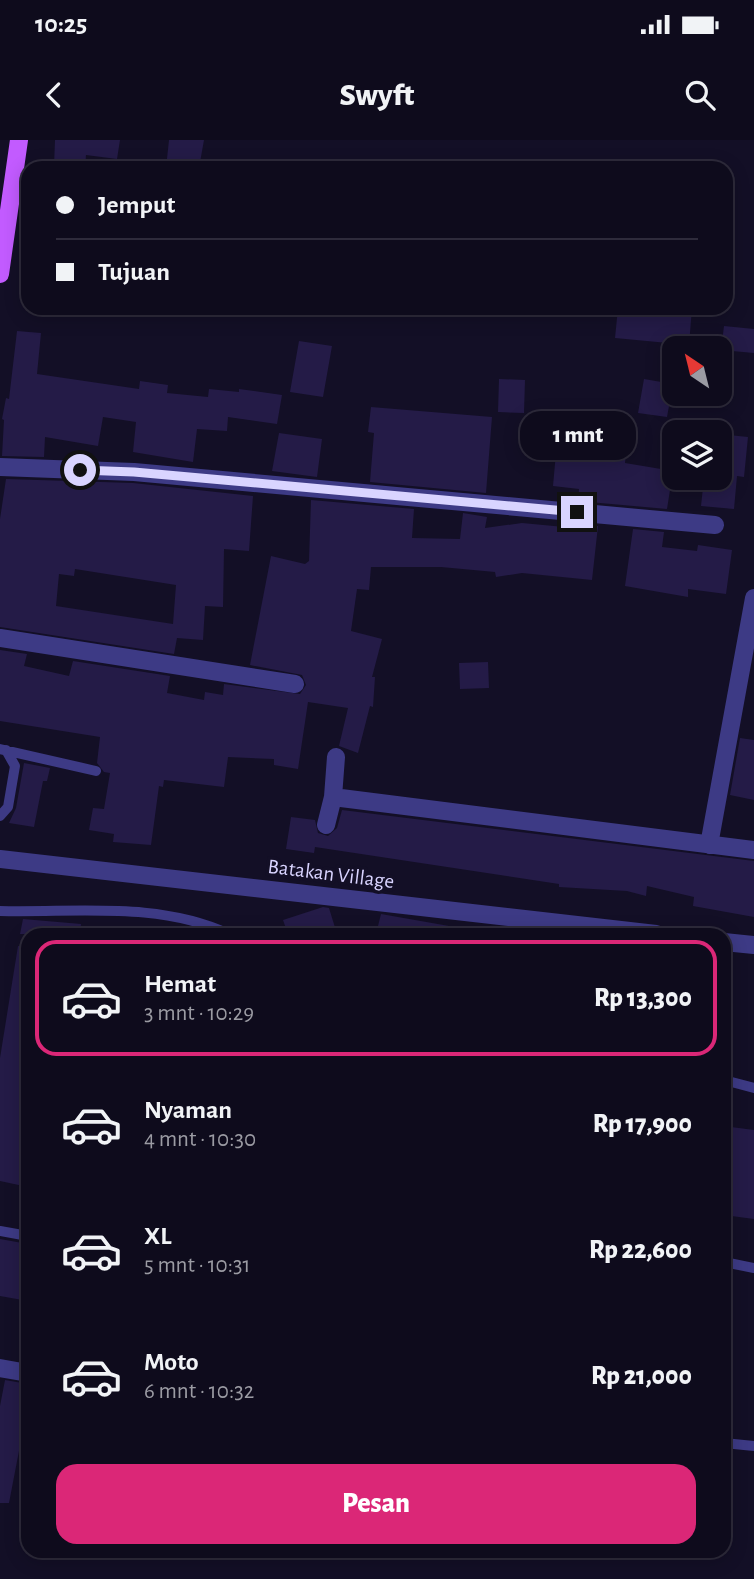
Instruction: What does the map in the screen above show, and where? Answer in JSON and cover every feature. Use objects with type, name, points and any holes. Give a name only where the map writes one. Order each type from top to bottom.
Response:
[{"type":"main road","points":[[0,274],[19,140]]},
{"type":"street","points":[[0,467],[134,472],[715,525]]},
{"type":"street","points":[[709,845],[746,685],[754,598]]},
{"type":"street","points":[[0,638],[295,684]]},
{"type":"street","points":[[327,825],[333,797],[336,757]]},
{"type":"street","points":[[333,797],[754,850]]},
{"type":"street","name":"Batakan Village","points":[[0,859],[604,928]]},
{"type":"street","points":[[731,943],[754,945]]},
{"type":"street","points":[[0,1368],[21,1372]]},
{"type":"lane","points":[[3,750],[96,771]]},
{"type":"lane","points":[[0,816],[8,807],[15,766],[3,750]]},
{"type":"lane","points":[[0,924],[1,911],[157,912],[202,922],[216,928]]},
{"type":"lane","points":[[731,1082],[754,1088]]},
{"type":"lane","points":[[0,1231],[21,1235]]},
{"type":"lane","points":[[731,1263],[754,1268]]},
{"type":"lane","points":[[731,1444],[754,1446]]},
{"type":"building","points":[[55,140],[120,140],[117,159],[86,155],[86,161],[54,161]]},
{"type":"building","points":[[169,140],[204,140],[200,161],[167,161]]},
{"type":"building","points":[[617,315],[691,315],[690,336],[662,336],[662,342],[615,338]]},
{"type":"building","points":[[724,326],[754,329],[754,353],[732,351],[732,336],[723,336]]},
{"type":"building","points":[[17,331],[41,333],[37,374],[139,389],[140,381],[168,385],[167,393],[208,397],[209,389],[239,392],[239,389],[282,395],[277,424],[228,417],[227,431],[197,429],[193,462],[133,452],[136,422],[103,417],[98,446],[45,437],[44,457],[2,456],[2,419],[6,398],[9,399]]},
{"type":"building","points":[[299,341],[332,346],[323,397],[290,392]]},
{"type":"building","points":[[499,379],[525,380],[524,413],[498,412]]},
{"type":"building","points":[[644,379],[662,382],[662,406],[669,406],[667,417],[638,413]]},
{"type":"building","points":[[371,407],[492,417],[486,493],[370,482],[374,433],[368,432]]},
{"type":"building","points":[[593,415],[629,419],[625,463],[662,469],[662,490],[670,490],[667,509],[578,501],[579,489],[553,486],[558,430],[592,432]]},
{"type":"building","points":[[279,433],[322,439],[317,477],[272,471]]},
{"type":"building","points":[[732,435],[748,437],[744,477],[737,476],[734,509],[701,506],[703,490],[732,490]]},
{"type":"building","points":[[6,479],[133,483],[253,496],[249,551],[224,549],[223,607],[205,606],[203,640],[177,638],[174,654],[0,627],[0,519]],"holes":[[[75,569],[176,585],[173,624],[56,606],[59,574],[74,576]]]},
{"type":"building","points":[[311,500],[414,509],[412,538],[460,539],[463,513],[487,517],[485,528],[522,523],[575,528],[576,524],[598,526],[592,580],[522,573],[496,577],[495,572],[441,567],[371,567],[369,590],[357,589],[351,631],[382,639],[372,677],[375,677],[373,707],[370,706],[358,753],[339,746],[348,708],[308,702],[298,769],[274,765],[274,759],[228,757],[224,787],[164,780],[163,787],[159,786],[151,845],[113,842],[114,834],[89,830],[93,808],[104,809],[110,773],[104,772],[97,763],[100,737],[0,721],[0,650],[27,654],[24,666],[69,676],[73,661],[170,676],[167,693],[204,700],[205,692],[223,695],[224,684],[300,694],[306,685],[302,675],[250,665],[271,556],[305,564],[309,561]]},
{"type":"building","points":[[633,529],[664,532],[662,547],[697,551],[698,545],[732,550],[726,594],[688,589],[688,597],[625,586]]},
{"type":"building","points":[[488,662],[489,688],[460,689],[459,663]]},
{"type":"building","points":[[740,738],[754,740],[754,800],[730,795]]},
{"type":"building","points":[[24,763],[50,768],[47,781],[43,781],[34,827],[9,823],[16,808]]},
{"type":"building","points":[[342,810],[754,861],[754,917],[693,906],[694,897],[647,886],[646,896],[627,891],[559,887],[559,884],[315,847],[314,853],[286,849],[291,817],[315,820],[318,833],[328,836],[337,828]]},
{"type":"building","points":[[323,907],[329,908],[335,928],[286,928],[283,920]]},
{"type":"building","points":[[381,914],[449,926],[449,928],[378,928]]},
{"type":"building","points":[[23,919],[81,924],[81,928],[21,928]]},
{"type":"building","points":[[18,946],[21,946],[21,1186],[0,1181],[0,1058]]},
{"type":"building","points":[[731,1127],[754,1130],[754,1219],[731,1216]]},
{"type":"building","points":[[0,1239],[21,1243],[21,1300],[0,1296]]},
{"type":"building","points":[[5,1380],[21,1383],[21,1440],[9,1503],[0,1503],[0,1406]]},
{"type":"route","points":[[80,470],[134,472],[577,512]]}]
